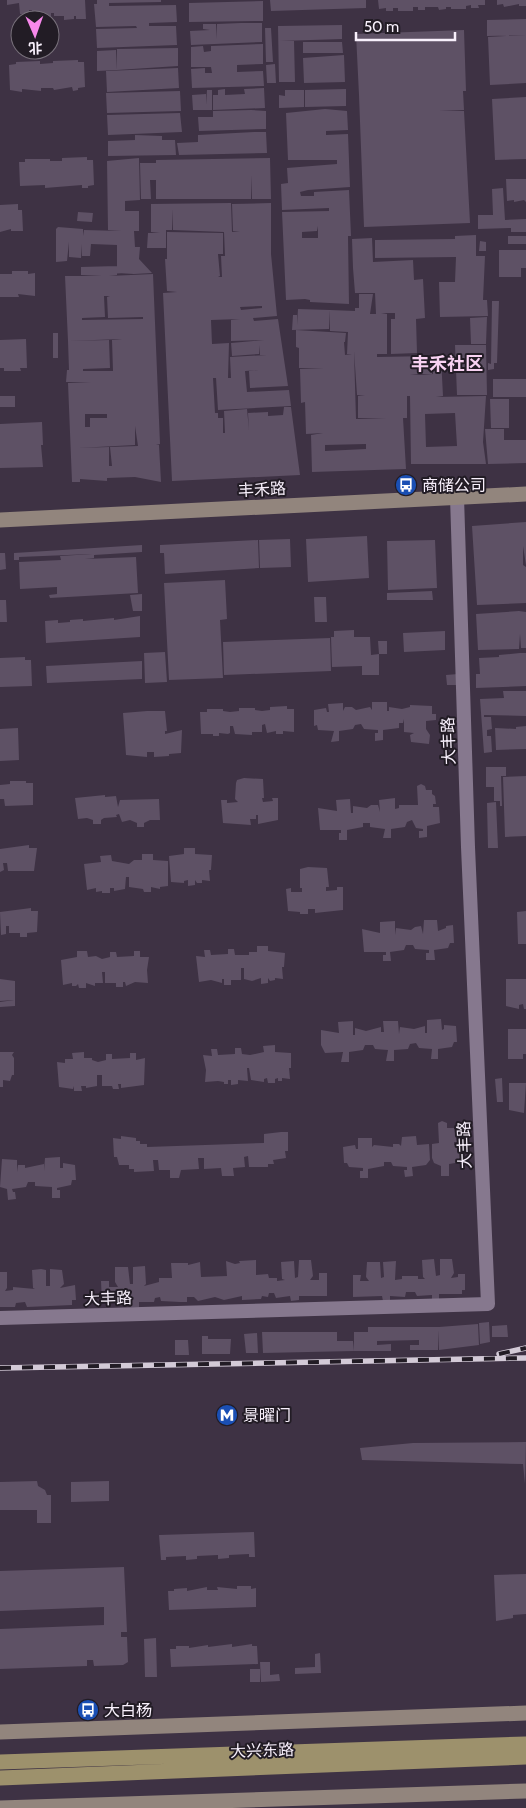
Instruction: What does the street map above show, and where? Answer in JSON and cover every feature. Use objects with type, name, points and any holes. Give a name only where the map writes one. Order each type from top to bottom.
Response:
[{"type":"main road","name":"丰禾路","points":[[0,520],[526,494]]},
{"type":"main road","points":[[0,1732],[526,1713]]},
{"type":"main road","name":"大兴东路","points":[[0,1762],[526,1744]]},
{"type":"main road","name":"大兴东路","points":[[0,1778],[526,1757]]},
{"type":"main road","points":[[0,1808],[526,1791]]},
{"type":"street","name":"大丰路","points":[[0,1318],[488,1304],[469,857],[457,497]]},
{"type":"building","points":[[7,0],[85,0],[86,19],[76,19],[76,16],[74,16],[74,19],[64,20],[64,16],[60,16],[60,10],[20,10],[19,3],[7,5]]},
{"type":"building","points":[[97,0],[161,0],[161,2],[109,3],[109,6],[176,5],[177,22],[149,23],[149,26],[176,26],[177,45],[97,48],[96,29],[137,28],[136,26],[96,27],[94,4],[97,4]]},
{"type":"building","points":[[270,0],[366,0],[366,8],[271,11]]},
{"type":"building","points":[[378,0],[485,0],[485,5],[478,5],[479,8],[471,8],[471,5],[466,6],[466,9],[446,7],[446,9],[439,10],[438,7],[425,7],[425,10],[418,10],[418,7],[413,7],[413,11],[398,11],[398,8],[393,8],[393,11],[386,11],[386,8],[379,9]]},
{"type":"building","points":[[497,0],[526,0],[526,6],[519,6],[519,4],[504,7],[503,4],[497,5]]},
{"type":"building","points":[[263,1],[263,21],[189,22],[189,3]]},
{"type":"building","points":[[526,19],[526,35],[487,36],[487,20]]},
{"type":"building","points":[[262,23],[262,42],[191,45],[190,31],[210,30],[203,29],[203,24],[216,24],[217,39],[217,24]]},
{"type":"building","points":[[342,25],[342,39],[280,41],[294,41],[295,82],[279,82],[278,26]]},
{"type":"building","points":[[265,28],[271,28],[273,62],[266,62]]},
{"type":"building","points":[[464,30],[466,91],[463,91],[464,110],[439,111],[464,111],[470,223],[364,227],[356,34]]},
{"type":"building","points":[[526,35],[526,83],[490,85],[488,37]]},
{"type":"building","points":[[303,42],[342,42],[343,53],[303,53]]},
{"type":"building","points":[[263,44],[263,64],[237,65],[237,72],[263,71],[264,86],[192,88],[191,69],[205,68],[205,73],[212,73],[211,67],[191,67],[191,47],[203,46],[204,52],[211,51],[211,46]]},
{"type":"building","points":[[178,48],[178,66],[117,70],[117,49]]},
{"type":"building","points":[[116,50],[117,70],[97,71],[97,51]]},
{"type":"building","points":[[344,55],[345,82],[304,83],[303,58]]},
{"type":"building","points":[[78,60],[78,62],[84,62],[85,87],[73,91],[72,87],[54,90],[53,88],[41,88],[41,91],[22,89],[22,92],[10,90],[9,65],[16,64],[16,62],[40,61],[40,64],[53,63],[53,61]]},
{"type":"building","points":[[275,64],[276,83],[267,83],[266,65]]},
{"type":"building","points":[[178,68],[179,88],[107,92],[106,71]]},
{"type":"building","points":[[264,88],[265,108],[213,110],[213,95],[218,95],[218,90],[225,89],[225,95],[245,94],[244,89]]},
{"type":"building","points":[[346,89],[346,106],[305,107],[305,90]]},
{"type":"building","points":[[207,90],[212,90],[212,110],[193,110],[192,95],[206,94],[206,105]]},
{"type":"building","points":[[285,90],[304,90],[304,107],[279,108],[279,95],[285,96]]},
{"type":"building","points":[[180,91],[181,111],[107,113],[106,93]]},
{"type":"building","points":[[526,97],[526,159],[495,160],[492,99]]},
{"type":"building","points":[[325,109],[347,111],[348,130],[326,131],[326,135],[348,134],[350,187],[300,192],[301,196],[314,196],[314,192],[349,190],[351,236],[348,236],[349,304],[310,302],[310,300],[305,299],[286,300],[282,212],[329,211],[329,208],[282,210],[281,184],[288,183],[287,168],[337,164],[337,160],[288,160],[286,113]],"holes":[[[318,226],[318,238],[302,238],[302,232],[317,231]]]},
{"type":"building","points":[[213,111],[266,111],[266,129],[199,131],[198,117],[213,117]]},
{"type":"building","points":[[180,113],[182,132],[108,135],[107,115]]},
{"type":"building","points":[[266,132],[267,153],[179,155],[177,143],[198,142],[198,135]]},
{"type":"building","points":[[135,135],[162,136],[162,140],[175,140],[176,155],[108,156],[108,141],[135,140]]},
{"type":"building","points":[[87,157],[87,160],[93,160],[94,185],[88,186],[88,188],[82,188],[82,185],[45,188],[45,185],[20,186],[19,162],[25,162],[25,159],[62,161],[62,158]]},
{"type":"building","points":[[139,158],[140,200],[125,201],[125,211],[139,211],[139,231],[134,231],[135,247],[140,247],[139,259],[152,273],[117,273],[117,245],[91,244],[90,256],[82,256],[82,244],[81,258],[69,257],[69,242],[67,261],[56,262],[56,229],[58,227],[83,229],[83,236],[84,230],[121,231],[108,230],[107,161]]},
{"type":"building","points":[[270,158],[271,199],[252,199],[252,175],[251,199],[156,199],[156,180],[150,180],[151,199],[141,199],[140,163],[156,163],[156,160]]},
{"type":"building","points":[[506,179],[526,179],[526,202],[524,200],[507,201]]},
{"type":"building","points":[[503,188],[505,220],[526,219],[526,232],[511,232],[511,228],[478,229],[478,215],[493,215],[492,189]]},
{"type":"building","points":[[231,203],[232,232],[240,231],[233,231],[232,204],[271,203],[271,254],[277,316],[253,318],[254,321],[278,319],[288,386],[250,388],[249,371],[259,370],[245,371],[247,392],[289,390],[291,406],[218,410],[216,378],[213,378],[215,413],[218,413],[218,418],[223,418],[223,433],[225,433],[224,411],[247,409],[249,430],[248,413],[268,412],[268,416],[283,415],[284,407],[291,407],[300,475],[172,481],[163,293],[177,292],[167,291],[165,259],[167,259],[167,232],[223,233],[223,254],[218,254],[220,276],[218,277],[222,277],[221,256],[225,256],[224,232],[173,230],[173,209],[172,230],[166,230],[166,248],[147,248],[148,233],[160,233],[151,232],[151,204]],"holes":[[[262,306],[262,308],[241,310],[240,307]],[[240,319],[231,320],[231,341],[264,340],[231,343],[232,356],[259,354],[259,345],[260,355],[267,355],[230,357],[231,378],[228,378],[229,343],[212,344],[211,320]]]},
{"type":"building","points":[[18,204],[18,210],[22,210],[23,231],[11,231],[11,229],[0,232],[0,205]]},
{"type":"building","points":[[78,212],[93,213],[92,222],[77,221]]},
{"type":"building","points":[[476,235],[476,256],[485,256],[483,300],[487,300],[488,316],[440,317],[439,282],[455,282],[456,257],[375,258],[375,240],[455,239],[455,236]]},
{"type":"building","points":[[508,236],[526,236],[526,244],[508,244]]},
{"type":"building","points":[[372,238],[373,262],[413,260],[414,280],[423,279],[425,318],[416,319],[417,353],[391,354],[391,319],[395,319],[395,313],[381,313],[387,314],[387,354],[377,354],[377,357],[432,356],[432,374],[410,374],[420,375],[433,374],[433,358],[441,357],[443,396],[436,397],[486,396],[483,442],[486,464],[411,464],[410,396],[407,396],[407,418],[403,418],[406,469],[312,472],[311,435],[323,433],[306,434],[305,402],[301,403],[300,369],[324,369],[299,368],[299,348],[296,347],[296,330],[346,333],[345,355],[352,354],[347,354],[348,332],[330,331],[330,310],[355,311],[355,308],[359,308],[359,294],[373,294],[370,314],[376,314],[375,293],[355,293],[353,268],[352,239]],"holes":[[[354,351],[357,395],[365,396],[358,396],[358,418],[386,419],[356,419]],[[455,413],[457,446],[426,447],[425,414]],[[366,444],[366,449],[325,451],[325,445]]]},
{"type":"building","points":[[480,241],[486,242],[486,251],[479,251]]},
{"type":"building","points":[[499,250],[526,250],[526,268],[521,268],[521,277],[499,277]]},
{"type":"building","points":[[117,266],[117,275],[109,276],[153,274],[160,444],[156,445],[159,445],[161,482],[135,477],[107,478],[107,481],[80,479],[80,482],[72,482],[68,383],[91,382],[66,382],[67,370],[69,370],[65,276],[102,276],[81,275],[81,267]],"holes":[[[104,296],[110,296],[107,297],[108,318],[143,317],[143,319],[82,320],[82,318],[105,317]],[[122,339],[112,340],[113,371],[83,371],[83,369],[110,368],[109,340],[68,341]],[[85,414],[107,414],[107,418],[90,418],[90,427],[85,427]],[[135,426],[138,446],[110,447],[112,466],[109,466],[109,447],[78,448],[135,445]]]},
{"type":"building","points":[[12,271],[28,271],[28,274],[35,273],[35,296],[18,294],[19,297],[0,297],[0,274],[12,274]]},
{"type":"building","points":[[492,301],[499,301],[497,363],[494,363],[494,369],[488,370],[488,363],[491,364]]},
{"type":"building","points":[[298,309],[330,310],[329,329],[292,330],[293,315],[297,315],[297,325]]},
{"type":"building","points":[[487,317],[486,344],[471,344],[470,318]]},
{"type":"building","points":[[53,333],[58,333],[58,358],[53,358]]},
{"type":"building","points":[[26,339],[27,368],[20,368],[21,371],[4,371],[4,368],[0,368],[0,340]]},
{"type":"building","points":[[455,345],[486,345],[487,395],[457,395]]},
{"type":"building","points":[[493,379],[526,379],[526,397],[493,397]]},
{"type":"building","points":[[0,396],[15,396],[15,407],[0,407]]},
{"type":"building","points":[[490,399],[509,399],[509,428],[491,428]]},
{"type":"building","points":[[42,422],[43,445],[41,445],[43,467],[0,468],[0,424]]},
{"type":"building","points":[[485,429],[504,429],[504,440],[526,440],[526,463],[488,464]]},
{"type":"building","points":[[526,522],[526,565],[523,546],[523,565],[526,567],[526,603],[477,605],[472,526]]},
{"type":"building","points":[[367,536],[369,578],[308,582],[306,539]]},
{"type":"building","points":[[290,539],[291,567],[260,568],[259,540]]},
{"type":"building","points":[[258,540],[259,568],[165,574],[164,553],[160,553],[160,545]]},
{"type":"building","points":[[435,540],[437,588],[388,590],[387,541]]},
{"type":"building","points":[[142,545],[142,552],[94,555],[94,558],[85,559],[136,557],[138,593],[50,598],[49,595],[57,594],[57,587],[20,589],[19,562],[61,560],[60,556],[92,554],[19,557],[19,560],[14,560],[14,553]]},
{"type":"building","points":[[0,553],[5,553],[6,569],[0,570]]},
{"type":"building","points":[[225,580],[227,619],[220,620],[223,678],[169,680],[164,583]]},
{"type":"building","points":[[432,591],[433,600],[387,600],[387,593]]},
{"type":"building","points":[[142,594],[142,611],[133,611],[130,595]]},
{"type":"building","points":[[314,597],[326,597],[327,622],[315,622]]},
{"type":"building","points":[[0,600],[6,600],[7,622],[0,622]]},
{"type":"building","points":[[526,612],[526,648],[521,648],[520,634],[519,649],[478,650],[476,614]]},
{"type":"building","points":[[140,616],[140,637],[46,643],[45,621],[58,620],[58,623],[70,622],[70,620],[83,619],[83,621],[114,618],[114,620]]},
{"type":"building","points":[[354,630],[354,637],[370,637],[371,655],[379,654],[379,675],[362,675],[362,666],[332,667],[331,637],[334,637],[334,631]]},
{"type":"building","points":[[445,631],[445,650],[404,652],[403,633]]},
{"type":"building","points":[[330,638],[331,671],[224,675],[223,642]]},
{"type":"building","points":[[378,641],[387,641],[387,654],[379,654]]},
{"type":"building","points":[[165,652],[167,682],[145,683],[144,653]]},
{"type":"building","points":[[526,653],[526,686],[476,688],[476,674],[480,674],[479,658]]},
{"type":"building","points":[[25,657],[25,660],[31,660],[32,686],[0,687],[0,658]]},
{"type":"building","points":[[142,661],[142,679],[47,683],[46,666]]},
{"type":"building","points":[[458,674],[459,685],[447,685],[446,675]]},
{"type":"building","points":[[503,691],[526,691],[526,716],[484,715],[484,717],[491,717],[492,729],[487,730],[487,736],[491,736],[492,752],[484,753],[480,699],[504,698]]},
{"type":"building","points":[[372,702],[387,702],[387,711],[389,711],[389,707],[402,709],[410,707],[410,705],[432,706],[432,714],[436,714],[436,720],[426,721],[426,729],[430,735],[429,744],[411,742],[410,735],[414,733],[404,732],[404,719],[403,723],[399,723],[399,728],[383,730],[383,740],[375,741],[375,733],[378,733],[378,730],[364,729],[361,724],[355,725],[353,729],[339,731],[339,741],[331,742],[334,731],[318,730],[317,725],[314,726],[314,710],[326,708],[327,712],[329,712],[328,704],[343,703],[343,711],[345,707],[352,707],[356,710],[370,707],[372,710]]},
{"type":"building","points":[[287,706],[287,709],[294,709],[294,732],[283,731],[283,734],[276,734],[276,731],[267,733],[265,724],[262,725],[262,732],[252,732],[252,735],[235,734],[233,726],[230,726],[230,733],[228,734],[219,733],[219,736],[213,736],[213,734],[201,734],[200,712],[207,712],[207,709],[223,709],[223,711],[230,712],[239,711],[239,708],[255,708],[255,710],[262,711],[270,710],[270,707]]},
{"type":"building","points":[[165,711],[167,731],[165,731],[165,734],[182,730],[181,753],[154,757],[154,752],[147,752],[147,757],[126,755],[123,713]]},
{"type":"building","points":[[526,726],[526,749],[496,750],[495,728],[516,729],[516,727]]},
{"type":"building","points":[[18,728],[19,760],[0,761],[0,729]]},
{"type":"building","points":[[486,767],[506,767],[506,776],[501,776],[502,806],[500,806],[500,801],[494,801],[494,787],[486,787]]},
{"type":"building","points":[[526,776],[526,836],[505,837],[503,777]]},
{"type":"building","points":[[244,778],[263,779],[263,802],[273,801],[272,798],[278,798],[278,820],[258,824],[258,815],[256,815],[256,819],[250,819],[251,825],[223,823],[221,800],[227,800],[227,803],[238,802],[235,799],[236,783],[237,780]]},
{"type":"building","points":[[10,781],[33,783],[33,805],[5,806],[4,799],[0,799],[0,785],[10,784]]},
{"type":"building","points":[[421,784],[425,786],[426,790],[432,790],[436,804],[433,804],[433,807],[439,807],[440,823],[427,826],[427,837],[419,838],[419,831],[423,831],[423,829],[416,828],[412,820],[407,822],[405,827],[391,829],[391,838],[383,838],[385,829],[370,827],[370,823],[363,823],[363,827],[347,830],[347,840],[339,840],[341,830],[320,830],[318,808],[337,811],[336,800],[350,799],[351,813],[353,813],[353,806],[367,808],[371,805],[378,805],[380,812],[379,800],[395,798],[395,809],[399,808],[399,805],[418,805],[417,786]]},
{"type":"building","points":[[105,795],[105,797],[116,796],[118,807],[120,800],[159,799],[160,820],[150,820],[144,823],[144,827],[137,827],[137,823],[130,820],[122,822],[119,814],[116,815],[117,817],[104,818],[101,820],[101,824],[93,824],[93,820],[87,818],[78,819],[75,798]]},
{"type":"building","points":[[496,802],[498,848],[488,848],[487,803]]},
{"type":"building","points":[[29,845],[29,848],[37,848],[34,871],[8,871],[7,863],[3,863],[4,870],[0,872],[0,849]]},
{"type":"building","points":[[184,848],[195,848],[195,854],[212,855],[211,870],[209,870],[210,881],[202,880],[202,883],[197,883],[195,880],[195,885],[188,886],[188,880],[184,881],[184,883],[171,882],[169,856],[184,854]]},
{"type":"building","points":[[142,854],[153,854],[153,860],[168,861],[168,886],[160,887],[160,889],[151,887],[151,892],[144,892],[143,889],[129,887],[129,877],[126,877],[125,889],[114,891],[114,888],[110,888],[110,893],[96,892],[96,888],[87,890],[84,864],[101,862],[100,856],[111,855],[112,861],[129,864],[134,860],[142,860]]},
{"type":"building","points":[[308,867],[327,868],[329,887],[326,887],[326,891],[337,890],[337,887],[343,887],[343,910],[315,913],[315,909],[308,909],[308,914],[288,911],[286,889],[291,888],[291,892],[302,892],[302,888],[300,888],[300,869]]},
{"type":"building","points":[[31,908],[31,911],[38,911],[37,932],[27,933],[27,937],[20,937],[20,933],[9,933],[9,926],[6,926],[6,934],[1,935],[0,912]]},
{"type":"building","points":[[526,911],[526,944],[518,944],[517,912]]},
{"type":"building","points":[[424,920],[437,920],[438,931],[446,928],[446,926],[453,925],[454,943],[450,943],[448,948],[434,950],[435,960],[426,960],[426,953],[429,953],[429,950],[415,949],[413,945],[406,945],[404,950],[390,952],[391,961],[383,961],[383,955],[386,955],[386,952],[364,952],[362,929],[380,933],[380,922],[395,921],[395,935],[396,928],[411,930],[421,926],[423,934]]},
{"type":"building","points":[[257,946],[268,946],[268,951],[285,953],[284,967],[282,967],[283,979],[275,978],[275,980],[270,981],[268,978],[268,983],[261,984],[261,978],[252,981],[244,979],[244,968],[241,968],[241,980],[231,980],[231,985],[224,985],[224,979],[222,979],[222,983],[211,980],[199,982],[196,956],[205,957],[204,950],[210,950],[211,955],[228,954],[228,949],[234,949],[235,955],[249,955],[249,952],[257,952]]},
{"type":"building","points":[[77,951],[87,951],[88,957],[96,956],[102,959],[110,957],[110,952],[116,952],[117,957],[134,956],[134,951],[140,951],[140,957],[149,957],[148,983],[135,982],[126,986],[125,982],[123,982],[123,987],[116,987],[116,983],[105,983],[105,972],[102,972],[103,983],[95,983],[95,986],[86,983],[86,988],[79,988],[78,984],[72,986],[72,983],[63,985],[61,960],[77,957]]},
{"type":"building","points":[[0,979],[15,981],[15,1006],[0,1007],[0,1002],[14,1000],[0,1001]]},
{"type":"building","points":[[506,979],[526,979],[526,1009],[524,1009],[523,1004],[519,1005],[519,1009],[506,1006]]},
{"type":"building","points":[[441,1019],[442,1030],[444,1025],[456,1026],[457,1042],[454,1042],[452,1047],[438,1049],[438,1059],[431,1059],[432,1049],[419,1048],[416,1043],[410,1044],[408,1049],[394,1050],[394,1061],[386,1061],[388,1050],[375,1049],[373,1045],[365,1045],[363,1050],[349,1052],[349,1062],[341,1062],[343,1052],[325,1053],[321,1045],[321,1030],[339,1033],[338,1022],[353,1021],[353,1035],[355,1035],[355,1028],[366,1031],[381,1027],[381,1032],[384,1032],[383,1021],[398,1021],[399,1034],[400,1027],[414,1029],[425,1026],[425,1033],[427,1033],[427,1020]]},
{"type":"building","points":[[508,1029],[526,1029],[526,1054],[523,1054],[523,1059],[508,1059]]},
{"type":"building","points":[[275,1045],[275,1052],[291,1053],[290,1079],[282,1078],[282,1081],[278,1081],[278,1078],[275,1079],[275,1083],[268,1083],[267,1078],[264,1079],[264,1082],[251,1080],[249,1068],[247,1068],[248,1081],[238,1080],[238,1084],[231,1085],[231,1080],[228,1080],[228,1084],[218,1081],[205,1082],[206,1070],[203,1055],[212,1056],[211,1049],[217,1049],[218,1055],[235,1054],[235,1048],[241,1048],[242,1054],[250,1055],[264,1052],[263,1046]]},
{"type":"building","points":[[0,1052],[14,1052],[12,1055],[14,1058],[14,1075],[12,1075],[10,1081],[3,1080],[3,1087],[0,1087]]},
{"type":"building","points":[[84,1052],[84,1058],[92,1058],[92,1060],[98,1062],[106,1060],[106,1054],[112,1054],[112,1059],[130,1058],[130,1053],[136,1053],[136,1060],[145,1058],[144,1085],[121,1088],[121,1084],[118,1084],[119,1089],[113,1089],[112,1086],[102,1086],[102,1075],[97,1075],[97,1086],[86,1088],[86,1086],[81,1086],[82,1091],[74,1091],[74,1086],[73,1089],[59,1087],[57,1062],[65,1063],[65,1059],[73,1059],[72,1053]]},
{"type":"building","points":[[502,1078],[503,1102],[497,1102],[495,1079]]},
{"type":"building","points":[[509,1083],[526,1083],[524,1113],[509,1110]]},
{"type":"building","points":[[442,1121],[447,1123],[447,1128],[454,1128],[457,1142],[454,1142],[454,1145],[461,1145],[461,1162],[449,1164],[449,1176],[441,1176],[441,1166],[434,1163],[432,1158],[432,1144],[439,1143],[438,1123]]},
{"type":"building","points":[[288,1132],[288,1151],[285,1151],[286,1158],[273,1160],[274,1164],[268,1164],[268,1167],[249,1167],[248,1156],[244,1157],[245,1167],[233,1168],[234,1176],[222,1176],[221,1168],[204,1169],[204,1158],[198,1158],[199,1169],[181,1170],[179,1178],[170,1178],[170,1170],[159,1170],[158,1160],[153,1160],[154,1171],[134,1172],[134,1169],[129,1169],[129,1165],[119,1165],[117,1157],[114,1157],[113,1138],[121,1139],[121,1136],[136,1138],[136,1141],[140,1141],[140,1144],[147,1144],[147,1147],[264,1143],[264,1134]]},
{"type":"building","points":[[416,1136],[417,1145],[429,1144],[430,1160],[426,1165],[412,1167],[413,1176],[405,1177],[404,1170],[407,1170],[407,1167],[393,1166],[391,1162],[384,1162],[384,1166],[368,1169],[368,1178],[360,1178],[360,1171],[363,1171],[363,1168],[349,1167],[347,1163],[344,1163],[343,1147],[355,1145],[356,1149],[358,1149],[358,1138],[372,1138],[372,1147],[374,1145],[393,1147],[393,1144],[401,1146],[402,1137]]},
{"type":"building","points":[[60,1157],[60,1168],[63,1168],[63,1163],[75,1165],[76,1180],[72,1180],[71,1185],[57,1188],[57,1190],[60,1190],[60,1198],[52,1198],[52,1187],[35,1186],[35,1182],[28,1182],[26,1187],[12,1189],[15,1192],[16,1199],[8,1200],[7,1189],[0,1187],[2,1159],[17,1160],[17,1172],[18,1165],[25,1165],[25,1168],[44,1164],[44,1171],[45,1158]]},
{"type":"building","points":[[434,1259],[436,1276],[440,1275],[440,1259],[452,1259],[454,1273],[451,1278],[458,1277],[458,1274],[465,1274],[465,1290],[462,1290],[462,1294],[439,1294],[439,1299],[432,1299],[432,1295],[417,1296],[415,1292],[406,1292],[405,1297],[390,1296],[390,1300],[383,1301],[382,1296],[353,1297],[353,1275],[361,1275],[360,1281],[369,1281],[366,1277],[367,1262],[380,1262],[381,1278],[384,1277],[383,1262],[396,1261],[395,1280],[402,1279],[402,1276],[418,1276],[418,1279],[425,1279],[423,1277],[422,1260]]},
{"type":"building","points":[[256,1260],[256,1275],[268,1274],[269,1278],[277,1278],[277,1281],[285,1280],[282,1279],[281,1262],[294,1261],[295,1278],[298,1277],[299,1260],[311,1260],[313,1276],[310,1280],[319,1280],[319,1273],[327,1273],[327,1296],[299,1296],[299,1300],[291,1301],[290,1296],[276,1298],[274,1293],[269,1293],[268,1297],[262,1296],[261,1299],[242,1300],[242,1296],[224,1300],[215,1297],[198,1301],[194,1297],[187,1297],[187,1302],[161,1301],[160,1297],[155,1298],[154,1302],[139,1302],[139,1307],[131,1307],[130,1302],[102,1303],[101,1281],[109,1281],[109,1287],[118,1287],[115,1282],[115,1267],[128,1267],[130,1284],[133,1284],[133,1267],[145,1266],[146,1284],[144,1286],[159,1282],[159,1278],[172,1278],[171,1263],[188,1263],[188,1265],[200,1262],[201,1277],[227,1276],[226,1261],[235,1264],[240,1263],[239,1261]]},
{"type":"building","points":[[50,1269],[62,1270],[64,1284],[60,1288],[75,1285],[76,1300],[72,1300],[72,1305],[27,1307],[25,1302],[16,1303],[15,1307],[0,1307],[0,1272],[7,1272],[7,1288],[5,1291],[13,1290],[13,1287],[35,1289],[33,1288],[32,1270],[46,1270],[46,1286],[50,1286]]},
{"type":"building","points":[[489,1322],[490,1342],[480,1344],[479,1323]]},
{"type":"building","points":[[478,1324],[479,1345],[439,1350],[438,1330],[438,1350],[410,1350],[410,1345],[419,1345],[419,1340],[377,1341],[377,1345],[391,1344],[391,1351],[354,1351],[354,1332],[368,1332],[368,1327],[439,1327]]},
{"type":"building","points":[[507,1325],[508,1337],[492,1337],[492,1326]]},
{"type":"building","points":[[262,1332],[337,1332],[337,1341],[353,1341],[354,1351],[263,1353]]},
{"type":"building","points":[[257,1333],[258,1353],[246,1353],[244,1334]]},
{"type":"building","points":[[202,1336],[208,1336],[208,1339],[231,1339],[230,1354],[202,1354]]},
{"type":"building","points":[[175,1340],[188,1340],[189,1355],[175,1355]]},
{"type":"building","points":[[526,1442],[525,1484],[523,1464],[362,1460],[360,1448],[413,1443]]},
{"type":"building","points":[[37,1481],[38,1486],[45,1490],[47,1495],[51,1495],[51,1523],[37,1523],[37,1510],[0,1510],[0,1482]]},
{"type":"building","points":[[109,1481],[109,1501],[71,1502],[71,1482]]},
{"type":"building","points":[[254,1532],[255,1557],[249,1557],[249,1554],[229,1555],[229,1558],[218,1559],[218,1555],[197,1556],[197,1559],[186,1560],[186,1556],[166,1557],[166,1560],[161,1560],[159,1535]]},
{"type":"building","points":[[124,1567],[127,1632],[121,1632],[121,1637],[127,1637],[128,1662],[123,1665],[94,1666],[93,1660],[87,1660],[87,1666],[0,1669],[0,1629],[104,1625],[104,1607],[0,1611],[0,1571]]},
{"type":"building","points":[[526,1574],[526,1614],[513,1615],[513,1618],[496,1621],[494,1575]]},
{"type":"building","points":[[237,1586],[251,1586],[251,1589],[256,1588],[256,1607],[169,1610],[168,1591],[187,1588],[187,1591],[207,1587],[207,1590],[218,1590],[217,1587],[237,1589]]},
{"type":"building","points":[[156,1638],[157,1677],[145,1677],[144,1639]]},
{"type":"building","points":[[232,1644],[232,1647],[252,1644],[252,1646],[257,1646],[258,1664],[171,1667],[170,1649],[176,1649],[176,1646],[189,1646],[189,1648]]},
{"type":"building","points":[[320,1653],[321,1673],[295,1674],[295,1668],[315,1667],[315,1654]]},
{"type":"building","points":[[260,1662],[270,1662],[270,1675],[279,1674],[280,1681],[261,1682]]},
{"type":"building","points":[[250,1669],[260,1669],[260,1682],[250,1682]]},
{"type":"railway","points":[[499,1354],[526,1348]]},
{"type":"railway","points":[[0,1368],[526,1358]]},
{"type":"place","name":"商储公司","points":[[406,485]]},
{"type":"place","name":"景曜门","points":[[227,1415]]},
{"type":"place","name":"大白杨","points":[[88,1710]]},
{"type":"district","name":"丰禾社区","points":[[447,364]]}]
